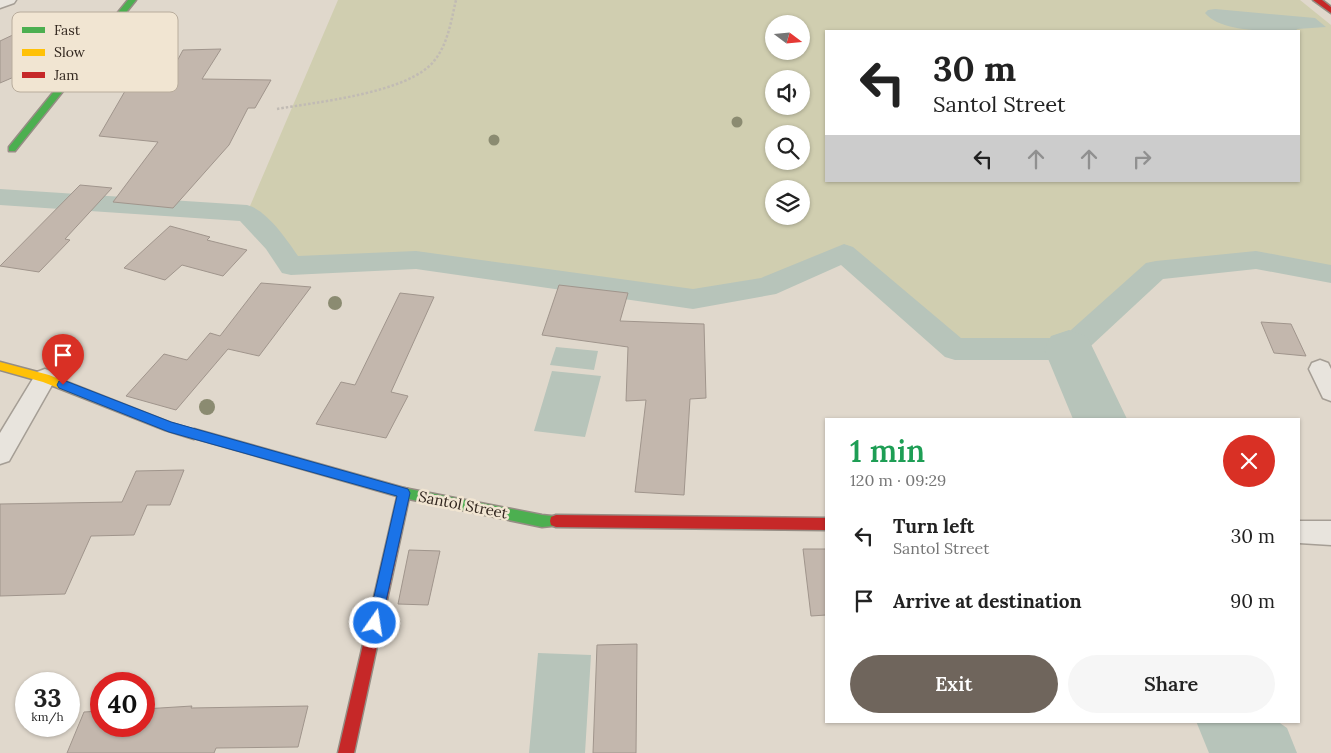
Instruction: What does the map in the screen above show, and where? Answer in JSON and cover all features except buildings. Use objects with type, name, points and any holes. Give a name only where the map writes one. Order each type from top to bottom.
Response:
[{"type":"street","points":[[0,4],[9,0]]},
{"type":"street","points":[[122,12],[132,0]]},
{"type":"street","points":[[1317,0],[1331,11]]},
{"type":"street","points":[[12,149],[58,92]]},
{"type":"street","name":"Santol Street","points":[[0,366],[45,378],[169,427],[404,493],[542,520],[825,524]]},
{"type":"street","points":[[1320,369],[1331,392]]},
{"type":"street","points":[[0,454],[45,378]]},
{"type":"street","points":[[346,753],[404,493]]},
{"type":"street","points":[[1300,532],[1331,533]]},
{"type":"path","points":[[278,109],[393,86],[417,77],[430,66],[440,52],[450,25],[456,0]]},
{"type":"shaded area","points":[[338,0],[1300,0],[1331,25],[1331,274],[1256,260],[1156,270],[1069,349],[955,349],[844,253],[766,287],[693,299],[416,260],[291,266],[275,243],[247,213]]},
{"type":"shaded area","points":[[1215,9],[1315,18],[1326,27],[1296,30],[1254,30],[1234,27],[1213,20],[1205,13],[1208,10]]},
{"type":"shaded area","points":[[556,347],[598,351],[594,370],[550,365]]},
{"type":"shaded area","points":[[552,371],[601,376],[585,437],[534,431]]},
{"type":"shaded area","points":[[538,653],[591,655],[585,753],[529,753]]},
{"type":"waterway","points":[[0,197],[247,213],[275,243],[291,266],[416,260],[693,299],[766,287],[844,253],[955,349],[1069,349],[1156,270],[1256,260],[1331,274]]},
{"type":"waterway","points":[[1069,349],[1100,418]]},
{"type":"waterway","points":[[1231,723],[1235,733],[1262,753]]},
{"type":"traffic: fast","points":[[122,12],[132,0]]},
{"type":"traffic: fast","points":[[12,149],[58,92]]},
{"type":"traffic: fast","points":[[194,434],[404,493],[542,521],[556,521]]},
{"type":"traffic: slow","points":[[0,366],[45,378],[169,427],[194,434]]},
{"type":"traffic: jam","points":[[1317,0],[1331,11]]},
{"type":"traffic: jam","points":[[346,753],[404,493]]},
{"type":"traffic: jam","points":[[556,521],[825,524]]},
{"type":"route","points":[[63,385],[169,427],[404,493],[375,623]]}]
